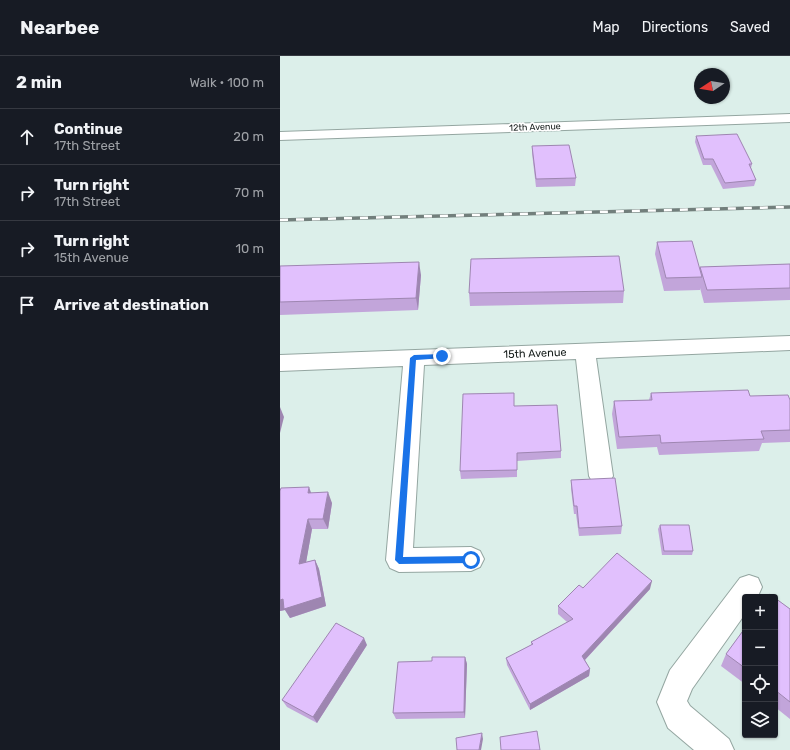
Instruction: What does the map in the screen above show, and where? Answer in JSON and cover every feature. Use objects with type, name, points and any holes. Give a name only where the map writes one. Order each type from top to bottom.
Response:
[{"type":"street","name":"12th Avenue","points":[[280,136],[790,118]]},
{"type":"street","name":"15th Avenue","points":[[280,363],[790,343]]},
{"type":"street","points":[[586,351],[601,476]]},
{"type":"street","points":[[414,358],[399,560],[471,560]]},
{"type":"street","points":[[718,750],[679,717],[672,702],[680,680],[749,587]]},
{"type":"building","points":[[737,134],[752,164],[749,164],[756,180],[725,183],[713,159],[704,159],[696,136]]},
{"type":"building","points":[[569,145],[576,178],[536,179],[532,146]]},
{"type":"building","points":[[692,241],[702,277],[666,278],[657,242]]},
{"type":"building","points":[[619,256],[624,291],[469,293],[471,259]]},
{"type":"building","points":[[419,262],[416,298],[280,302],[280,266]]},
{"type":"building","points":[[790,264],[790,288],[707,290],[700,267]]},
{"type":"building","points":[[748,390],[750,396],[788,395],[790,400],[790,430],[761,431],[764,439],[661,443],[660,435],[619,437],[614,401],[652,400],[651,393]]},
{"type":"building","points":[[514,393],[514,406],[557,405],[561,451],[517,453],[517,470],[460,471],[463,394]]},
{"type":"building","points":[[615,478],[622,526],[579,528],[577,506],[574,506],[571,480]]},
{"type":"building","points":[[309,487],[308,493],[328,492],[323,519],[308,519],[299,564],[315,560],[322,597],[284,609],[283,599],[280,600],[280,491],[281,488]]},
{"type":"building","points":[[660,525],[689,525],[693,551],[664,551]]},
{"type":"building","points":[[617,553],[652,581],[582,656],[590,669],[530,704],[506,658],[533,644],[531,642],[573,619],[558,606],[579,585],[583,588]]},
{"type":"building","points":[[778,600],[790,609],[790,702],[778,692]]},
{"type":"building","points":[[336,623],[364,638],[313,717],[282,700]]},
{"type":"building","points":[[742,632],[742,666],[726,654]]},
{"type":"building","points":[[432,657],[465,657],[464,712],[393,713],[398,662],[432,661]]},
{"type":"building","points":[[537,731],[540,750],[501,750],[500,737]]},
{"type":"building","points":[[482,733],[479,750],[457,750],[456,738]]},
{"type":"railway","points":[[280,220],[790,207]]},
{"type":"route","points":[[442,356],[414,358],[399,560],[471,560]]}]
